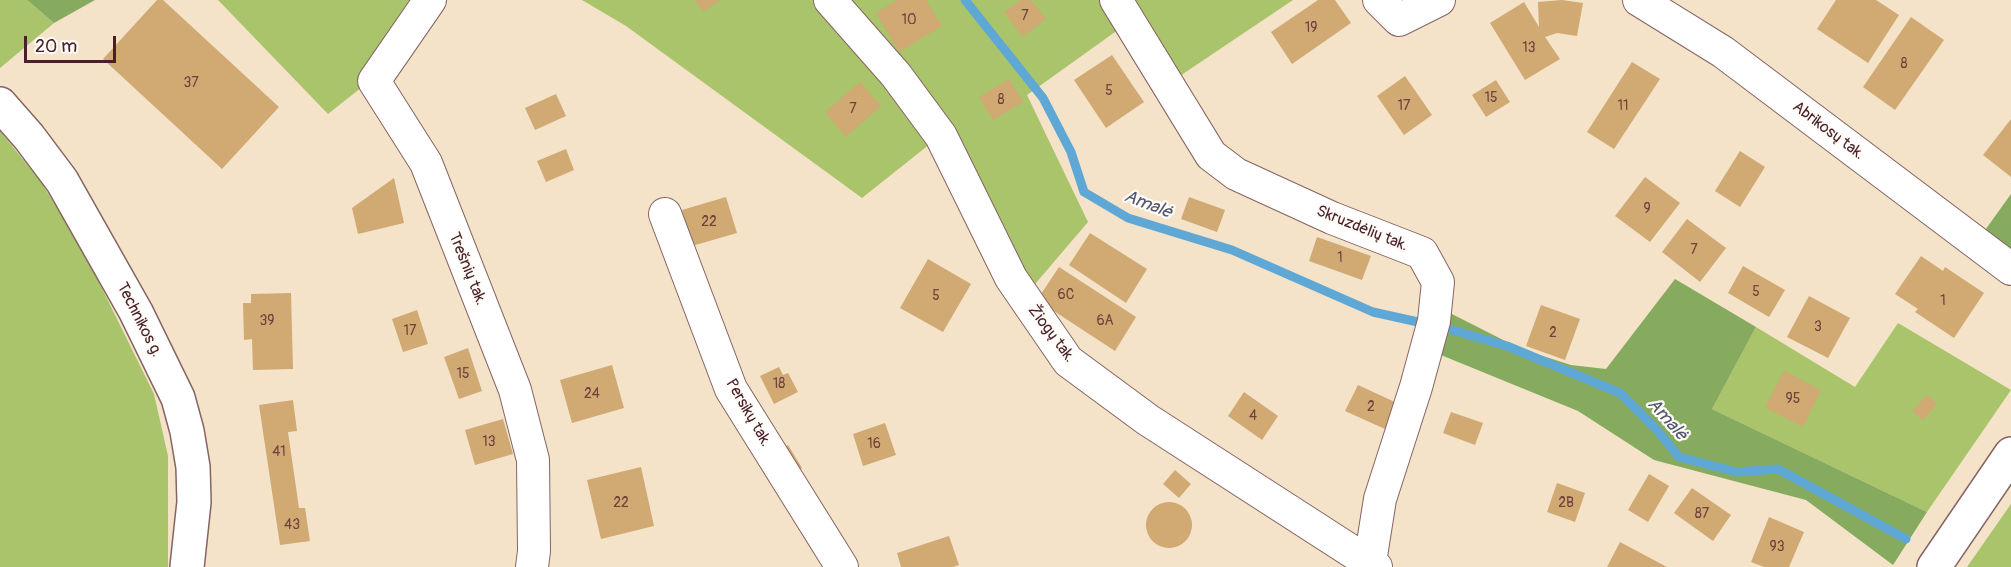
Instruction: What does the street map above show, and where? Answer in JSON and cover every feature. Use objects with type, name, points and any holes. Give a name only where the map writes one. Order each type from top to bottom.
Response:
[{"type":"street","name":"Trešnių tak.","points":[[430,0],[374,81],[426,164],[515,390],[533,460],[534,551],[532,567]]},
{"type":"street","name":"Žiogų tak.","points":[[830,0],[896,75],[941,136],[1011,278],[1068,361],[1148,420],[1373,565]]},
{"type":"street","name":"Skruzdėlių tak.","points":[[1116,0],[1211,155],[1236,174],[1332,218],[1422,253],[1438,282],[1434,321],[1416,387],[1380,499],[1373,565]]},
{"type":"street","points":[[1379,0],[1399,20],[1439,0]]},
{"type":"street","name":"Abrikosų tak.","points":[[1640,0],[1723,52],[2011,269]]},
{"type":"street","name":"Technikos g.","points":[[0,104],[29,137],[62,181],[136,312],[178,398],[193,466],[194,502],[187,567]]},
{"type":"street","name":"Persikų tak.","points":[[665,214],[731,389],[842,567]]},
{"type":"street","points":[[1934,567],[2011,454]]},
{"type":"green space","points":[[0,0],[27,0],[54,23],[0,68]]},
{"type":"green space","points":[[27,0],[95,0],[54,23]]},
{"type":"green space","points":[[218,0],[429,0],[362,87],[328,114]]},
{"type":"green space","points":[[582,0],[1293,0],[1168,84],[1129,22],[1027,95],[1088,222],[1024,297],[940,136],[862,198],[626,26]]},
{"type":"green space","points":[[0,131],[41,182],[84,252],[154,394],[168,456],[168,567],[0,567]]},
{"type":"green space","points":[[2011,194],[2011,252],[1983,233]]},
{"type":"green space","points":[[1675,279],[1756,327],[1712,409],[1927,512],[1893,565],[1806,500],[1654,460],[1578,411],[1436,353],[1442,309],[1521,349],[1571,365],[1606,369]]},
{"type":"green space","points":[[1898,323],[2011,390],[1927,512],[1712,409],[1756,327],[1855,387]]},
{"type":"green space","points":[[2011,504],[2011,567],[1967,567]]},
{"type":"building","points":[[157,0],[163,0],[279,107],[222,169],[103,59]]},
{"type":"building","points":[[695,0],[720,0],[703,12]]},
{"type":"building","points":[[897,0],[926,0],[942,26],[899,52],[876,13]]},
{"type":"building","points":[[1021,0],[1031,0],[1046,19],[1023,37],[1004,12]]},
{"type":"building","points":[[1318,0],[1335,0],[1351,23],[1292,64],[1271,32]]},
{"type":"building","points":[[1562,0],[1583,3],[1577,36],[1557,33],[1545,37],[1560,59],[1525,80],[1490,23],[1524,2],[1539,27],[1538,2]]},
{"type":"building","points":[[1836,0],[1876,0],[1899,15],[1868,63],[1817,29]]},
{"type":"building","points":[[1911,17],[1944,40],[1895,110],[1863,87]]},
{"type":"building","points":[[1112,55],[1144,102],[1106,128],[1074,80]]},
{"type":"building","points":[[1632,62],[1660,79],[1614,149],[1587,132]]},
{"type":"building","points":[[1405,76],[1432,115],[1404,135],[1377,96]]},
{"type":"building","points":[[1009,79],[1023,102],[993,120],[979,97]]},
{"type":"building","points":[[1496,80],[1510,102],[1486,117],[1472,95]]},
{"type":"building","points":[[860,82],[881,106],[846,137],[825,112]]},
{"type":"building","points":[[556,94],[566,116],[535,130],[525,108]]},
{"type":"building","points":[[2011,119],[2011,177],[1983,155]]},
{"type":"building","points":[[566,149],[574,170],[546,182],[537,161]]},
{"type":"building","points":[[1740,151],[1765,167],[1740,207],[1715,191]]},
{"type":"building","points":[[1645,177],[1680,203],[1650,242],[1615,216]]},
{"type":"building","points":[[394,178],[404,223],[358,234],[352,208]]},
{"type":"building","points":[[726,197],[737,233],[692,246],[682,210]]},
{"type":"building","points":[[1189,197],[1225,210],[1217,232],[1181,219]]},
{"type":"building","points":[[1687,219],[1726,248],[1700,282],[1662,252]]},
{"type":"building","points":[[1090,233],[1147,269],[1126,303],[1069,265]]},
{"type":"building","points":[[1317,237],[1371,256],[1362,280],[1309,261]]},
{"type":"building","points":[[1921,256],[1943,271],[1945,267],[1984,293],[1954,338],[1915,312],[1918,309],[1895,294]]},
{"type":"building","points":[[928,259],[971,284],[943,332],[900,308]]},
{"type":"building","points":[[1743,266],[1785,290],[1769,317],[1728,293]]},
{"type":"building","points":[[1059,267],[1136,317],[1115,351],[1037,300]]},
{"type":"building","points":[[291,293],[293,369],[253,370],[252,339],[244,340],[243,303],[251,303],[251,294]]},
{"type":"building","points":[[1809,296],[1850,318],[1828,358],[1787,337]]},
{"type":"building","points":[[1541,305],[1580,319],[1565,360],[1526,346]]},
{"type":"building","points":[[417,310],[428,344],[403,352],[392,319]]},
{"type":"building","points":[[468,348],[482,391],[459,399],[444,357]]},
{"type":"building","points":[[612,365],[624,408],[572,423],[560,380]]},
{"type":"building","points":[[779,367],[783,375],[788,373],[798,392],[774,404],[760,376]]},
{"type":"building","points":[[1784,371],[1821,390],[1803,427],[1765,407]]},
{"type":"building","points":[[1358,385],[1397,403],[1385,429],[1345,411]]},
{"type":"building","points":[[1244,392],[1278,416],[1262,440],[1228,416]]},
{"type":"building","points":[[1927,395],[1937,404],[1923,420],[1912,411]]},
{"type":"building","points":[[293,400],[297,431],[288,432],[299,508],[305,508],[310,541],[280,545],[259,405]]},
{"type":"building","points":[[1451,412],[1483,423],[1475,445],[1443,433]]},
{"type":"building","points":[[503,419],[513,454],[475,465],[465,430]]},
{"type":"building","points":[[885,423],[896,455],[863,466],[853,434]]},
{"type":"building","points":[[788,445],[802,468],[793,473],[780,451]]},
{"type":"building","points":[[641,467],[654,526],[601,539],[587,480]]},
{"type":"building","points":[[1175,470],[1191,484],[1179,498],[1163,484]]},
{"type":"building","points":[[1649,474],[1669,486],[1648,522],[1628,510]]},
{"type":"building","points":[[1557,483],[1585,493],[1575,522],[1547,512]]},
{"type":"building","points":[[1692,488],[1731,515],[1713,541],[1674,513]]},
{"type":"building","points":[[1169,502],[1178,503],[1186,508],[1191,516],[1191,534],[1186,542],[1178,547],[1169,548],[1160,547],[1152,542],[1147,534],[1146,525],[1147,516],[1152,508],[1160,503]]},
{"type":"building","points":[[1769,517],[1804,532],[1789,567],[1764,567],[1751,562]]},
{"type":"building","points":[[949,536],[959,565],[901,567],[897,553]]},
{"type":"building","points":[[1620,542],[1667,567],[1607,567]]},
{"type":"waterway","name":"Amalė","points":[[965,0],[1043,98],[1071,152],[1084,192],[1128,218],[1232,250],[1373,312],[1418,322]]},
{"type":"waterway","name":"Amalė","points":[[1439,326],[1507,346],[1620,393],[1656,429],[1679,457],[1737,472],[1778,469],[1906,539]]}]
